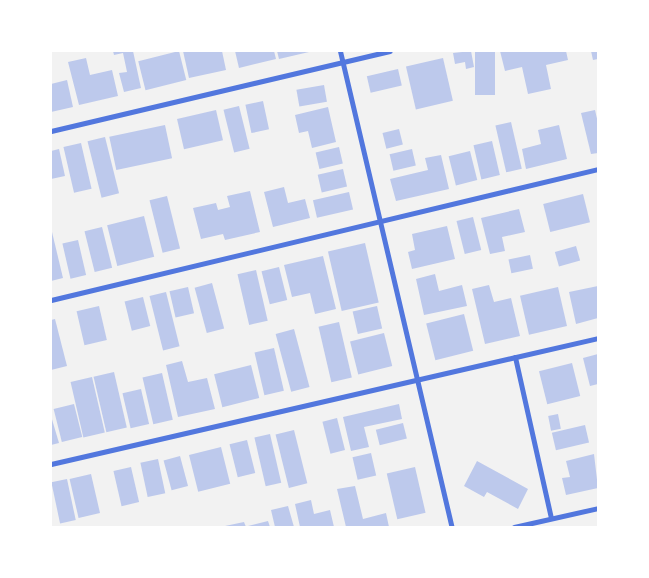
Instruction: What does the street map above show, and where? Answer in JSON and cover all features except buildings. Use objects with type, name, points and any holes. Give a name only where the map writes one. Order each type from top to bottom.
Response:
[{"type":"street","points":[[340,51],[452,527]]},
{"type":"street","points":[[51,131],[390,51]]},
{"type":"street","points":[[51,300],[598,170]]},
{"type":"street","points":[[51,464],[598,338]]},
{"type":"street","points":[[515,357],[551,518]]},
{"type":"street","points":[[514,527],[598,508]]}]
